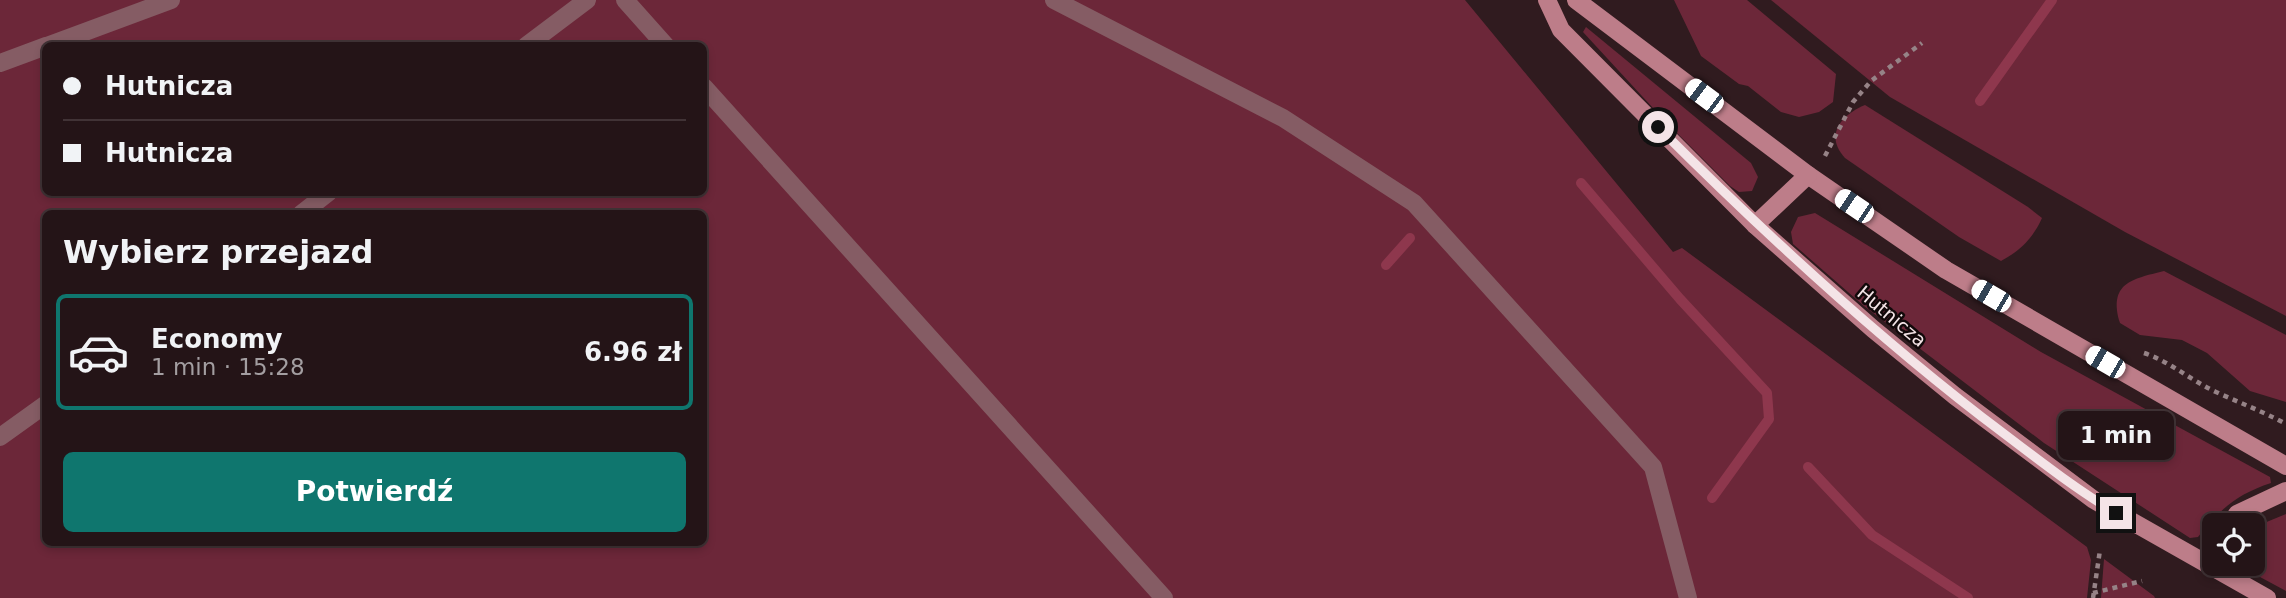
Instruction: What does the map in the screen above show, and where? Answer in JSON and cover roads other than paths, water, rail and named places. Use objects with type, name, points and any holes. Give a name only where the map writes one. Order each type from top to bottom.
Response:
[{"type":"main road","name":"Hutnicza","points":[[1546,0],[1561,30],[1755,225],[1873,329],[2094,500],[2202,563]]},
{"type":"main road","points":[[1576,0],[1808,175],[1946,270],[2286,466]]},
{"type":"main road","points":[[1755,225],[1808,175]]},
{"type":"main road","points":[[2239,513],[2286,491]]},
{"type":"main road","name":"Hutnicza","points":[[2226,576],[2267,598]]},
{"type":"lane","points":[[57,42],[171,0]]},
{"type":"lane","points":[[531,42],[587,0]]},
{"type":"lane","points":[[625,0],[662,42]]},
{"type":"lane","points":[[1054,0],[1283,118],[1413,203],[1653,467],[1688,598]]},
{"type":"lane","points":[[0,63],[42,47]]},
{"type":"lane","points":[[707,90],[1164,598]]},
{"type":"lane","points":[[306,210],[324,196]]},
{"type":"lane","points":[[0,438],[42,407]]},
{"type":"waterway","points":[[1980,101],[2052,0]]},
{"type":"waterway","points":[[1581,183],[1680,299],[1767,393],[1769,419],[1712,498]]},
{"type":"waterway","points":[[1386,265],[1410,238]]},
{"type":"waterway","points":[[1808,467],[1872,535],[1968,598]]}]
